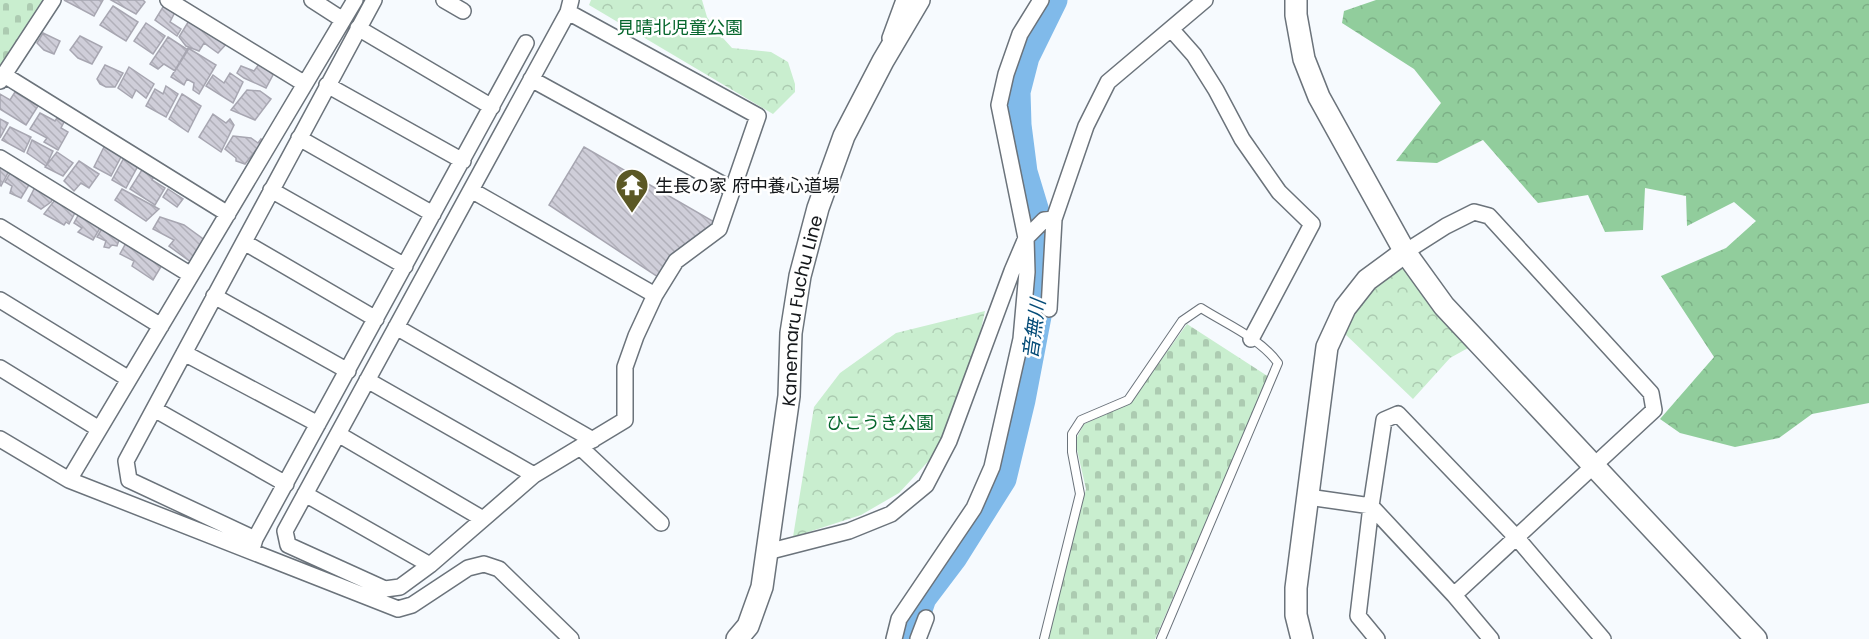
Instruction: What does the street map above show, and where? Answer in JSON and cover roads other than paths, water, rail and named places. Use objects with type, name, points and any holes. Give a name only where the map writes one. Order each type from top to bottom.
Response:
[{"type":"street","points":[[53,0],[2,78],[228,214]]},
{"type":"street","points":[[168,0],[305,84]]},
{"type":"street","points":[[312,0],[344,20]]},
{"type":"street","points":[[69,480],[355,0]]},
{"type":"street","points":[[253,546],[129,480],[126,461],[374,0]]},
{"type":"street","points":[[444,0],[463,11]]},
{"type":"street","points":[[883,61],[894,23],[904,0]]},
{"type":"street","name":"Kanemaru Fuchu Line","points":[[737,639],[748,626],[759,596],[789,396],[791,333],[800,276],[819,208],[843,136],[919,0]]},
{"type":"street","points":[[894,639],[899,619],[974,508],[992,467],[1021,339],[1027,272],[1026,238],[999,105],[1006,74],[1020,34],[1041,0]]},
{"type":"street","points":[[1049,309],[1049,220],[1086,126],[1108,82],[1205,0]]},
{"type":"street","points":[[1296,0],[1296,15],[1304,59],[1319,97],[1405,252],[1444,306],[1756,639]]},
{"type":"street","points":[[0,439],[69,480],[360,587],[385,589],[400,587],[430,565],[534,475],[625,420],[626,367],[636,336],[655,295],[676,261],[719,230],[758,116],[569,6],[285,531],[288,545],[360,587],[398,609],[412,605],[468,568],[484,564],[499,569],[572,639]]},
{"type":"street","points":[[358,28],[492,107]]},
{"type":"street","points":[[1171,29],[1194,55],[1242,139],[1279,192],[1312,224],[1251,339]]},
{"type":"street","points":[[253,546],[526,43]]},
{"type":"street","points":[[531,79],[733,190]]},
{"type":"street","points":[[327,85],[463,161]]},
{"type":"street","points":[[299,138],[433,214]]},
{"type":"street","points":[[0,158],[191,275]]},
{"type":"street","points":[[271,190],[405,266]]},
{"type":"street","points":[[471,190],[655,295]]},
{"type":"street","points":[[1302,639],[1296,615],[1296,588],[1327,347],[1345,308],[1367,280],[1446,225],[1474,212],[1489,216],[1651,393],[1654,410],[1454,595]]},
{"type":"street","points":[[767,552],[849,531],[891,514],[926,485],[949,441],[1026,238],[1049,220]]},
{"type":"street","points":[[0,227],[161,326]]},
{"type":"street","points":[[244,242],[376,319]]},
{"type":"street","points":[[214,297],[348,371]]},
{"type":"street","points":[[0,300],[129,379]]},
{"type":"street","points":[[396,327],[586,443],[661,524]]},
{"type":"street","points":[[184,352],[318,424]]},
{"type":"street","points":[[0,368],[99,429]]},
{"type":"street","points":[[367,380],[534,475]]},
{"type":"street","points":[[154,409],[286,483]]},
{"type":"street","points":[[1377,639],[1358,616],[1384,420],[1398,414],[1516,537],[1603,639]]},
{"type":"street","points":[[338,434],[483,519]]},
{"type":"street","points":[[305,494],[430,565]]},
{"type":"street","points":[[1308,497],[1371,506],[1454,595],[1491,639]]},
{"type":"street","points":[[918,639],[926,618]]},
{"type":"lane","points":[[1044,639],[1080,494],[1072,452],[1072,434],[1081,420],[1128,400],[1182,321],[1201,308],[1251,339],[1272,354],[1278,363],[1161,639]]},
{"type":"waterway","name":"音無川","points":[[909,639],[923,598],[954,557],[1003,479],[1022,400],[1039,311],[1040,271],[1037,215],[1024,172],[1018,125],[1017,92],[1026,57],[1054,0]]},
{"type":"place","name":"生長の家 府中養心道場","points":[[632,214]]},
{"type":"park label","name":"見晴北児童公園","points":[[680,27]]},
{"type":"park label","name":"ひこうき公園","points":[[880,422]]}]
